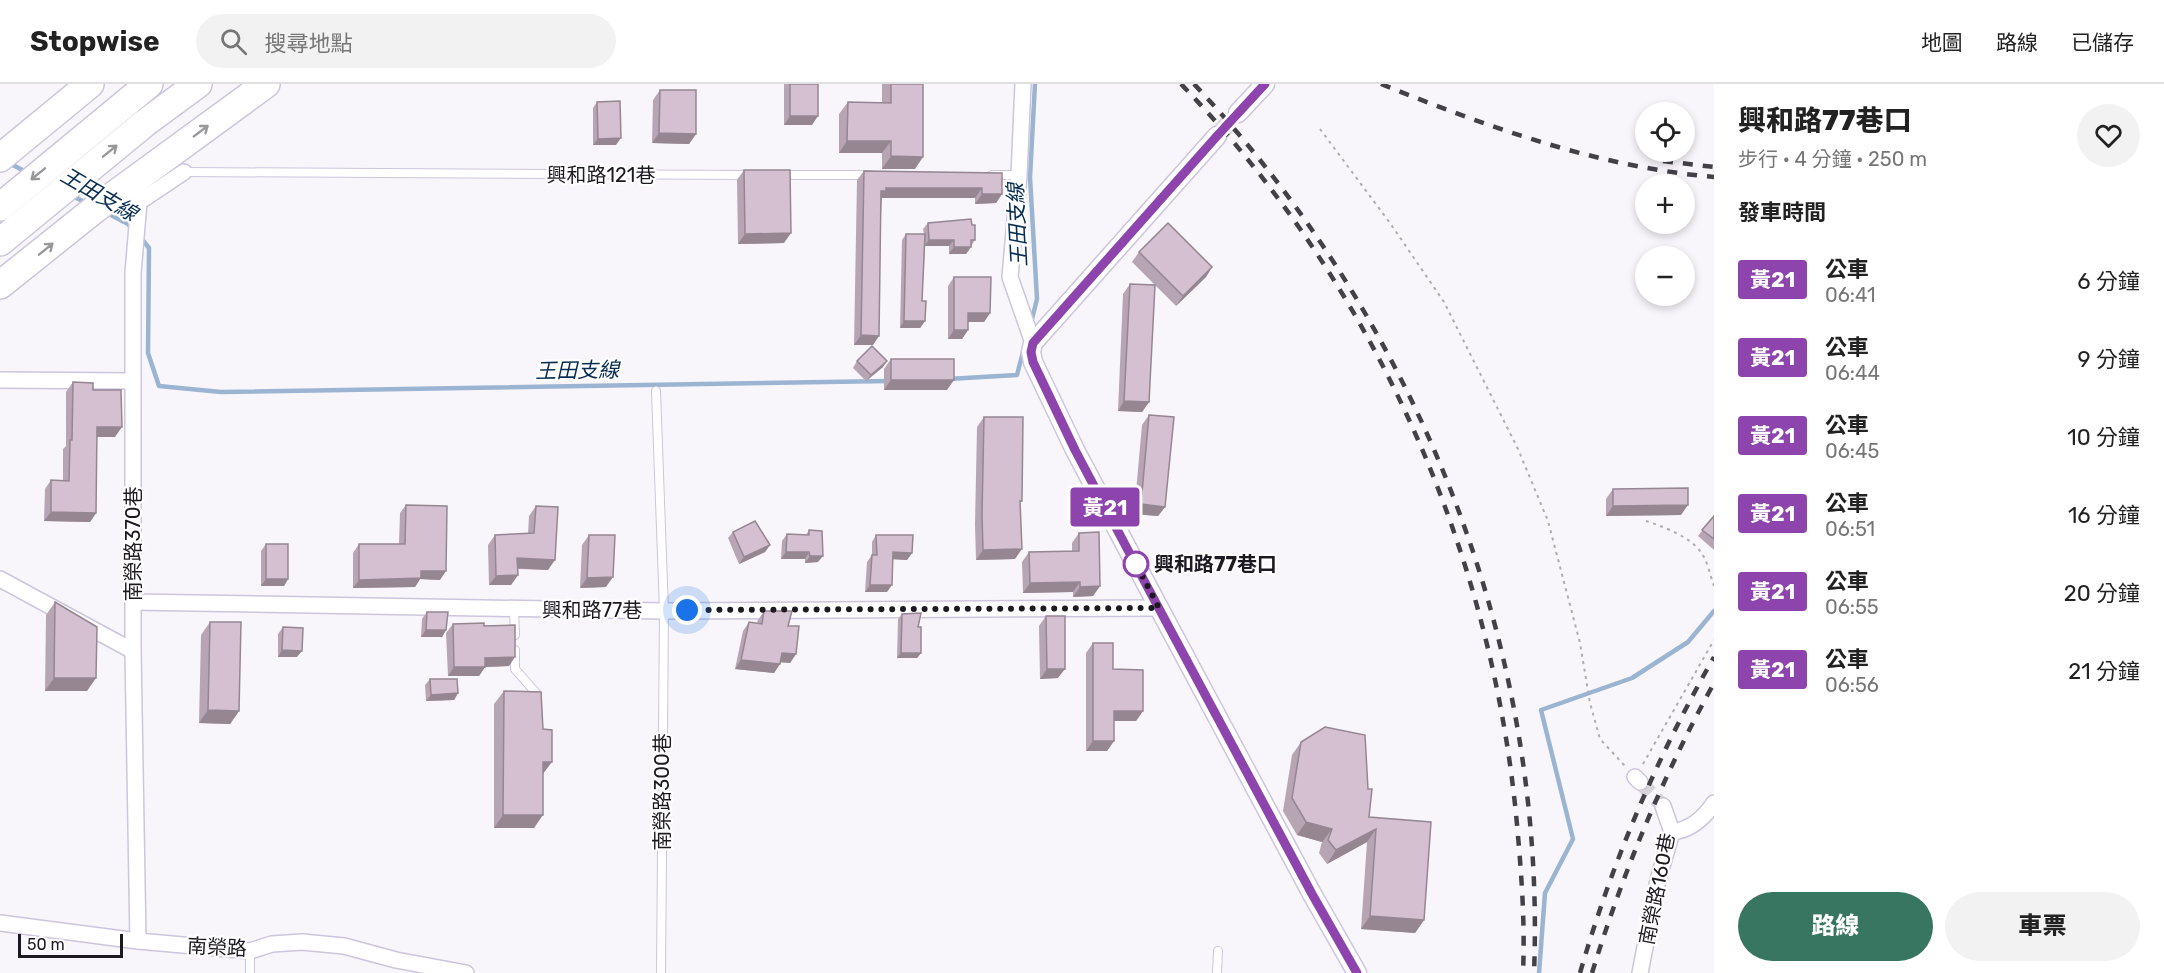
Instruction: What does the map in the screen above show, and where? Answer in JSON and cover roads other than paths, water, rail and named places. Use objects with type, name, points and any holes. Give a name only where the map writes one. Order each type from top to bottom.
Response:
[{"type":"highway","points":[[0,158],[90,84]]},
{"type":"highway","points":[[0,207],[149,84]]},
{"type":"highway","points":[[0,242],[145,123],[198,84]]},
{"type":"highway","points":[[0,285],[95,209],[266,84]]},
{"type":"street","points":[[1023,84],[1019,176],[1010,277],[1033,343]]},
{"type":"street","points":[[1239,113],[1265,84]]},
{"type":"street","points":[[1217,136],[1033,343],[1031,352],[1075,450],[1312,894],[1357,973]]},
{"type":"street","name":"南榮路370巷","points":[[138,941],[133,651],[133,273],[139,201],[184,172]]},
{"type":"street","points":[[0,380],[133,381]]},
{"type":"street","points":[[0,579],[133,651]]},
{"type":"street","name":"興和路77巷","points":[[133,602],[664,611],[1159,608]]},
{"type":"street","points":[[1672,832],[1683,831],[1692,826],[1714,803]]},
{"type":"street","name":"南榮路160巷","points":[[1640,973],[1658,880],[1672,832],[1663,806]]},
{"type":"street","name":"南榮路","points":[[0,923],[138,941],[250,951],[272,944],[302,942],[344,946],[396,960],[466,973]]},
{"type":"lane","name":"興和路121巷","points":[[184,172],[757,175]]},
{"type":"lane","points":[[769,175],[876,175]]},
{"type":"lane","points":[[983,175],[1019,176]]},
{"type":"lane","name":"南榮路300巷","points":[[656,391],[664,611],[661,973]]},
{"type":"lane","points":[[514,609],[515,669],[537,694],[538,705]]},
{"type":"lane","points":[[250,951],[250,973]]},
{"type":"lane","points":[[1217,973],[1218,951]]},
{"type":"waterway","name":"王田支線","points":[[1031,323],[1037,299],[1030,177],[1035,84]]},
{"type":"waterway","name":"王田支線","points":[[9,163],[28,173]]},
{"type":"waterway","name":"王田支線","points":[[70,195],[87,203]]},
{"type":"waterway","name":"王田支線","points":[[105,212],[128,224],[133,230]]},
{"type":"waterway","name":"王田支線","points":[[141,238],[149,248],[148,353],[159,386],[221,392],[889,381]]},
{"type":"waterway","name":"王田支線","points":[[948,379],[1017,375],[1023,352]]},
{"type":"waterway","points":[[1539,973],[1545,893],[1573,839],[1541,710],[1632,678],[1688,642],[1714,611]]},
{"type":"tunnel","points":[[1217,136],[1238,113]]},
{"type":"tunnel","points":[[1640,782],[1663,806]]},
{"type":"railway","points":[[1181,84],[1251,163],[1313,247],[1367,337],[1414,431],[1453,528],[1483,629],[1505,732],[1521,870],[1523,973]]},
{"type":"railway","points":[[1194,84],[1273,177],[1343,277],[1403,383],[1452,495],[1491,611],[1518,729],[1532,851],[1534,973]]},
{"type":"railway","points":[[1381,84],[1503,130],[1586,155],[1671,172],[1714,177]]},
{"type":"railway","points":[[1672,162],[1714,167]]},
{"type":"railway","points":[[1580,973],[1621,851],[1655,772],[1714,657]]},
{"type":"railway","points":[[1592,973],[1617,898],[1661,789],[1714,683]]},
{"type":"place","name":"興和路77巷口","points":[[1136,564]]}]
